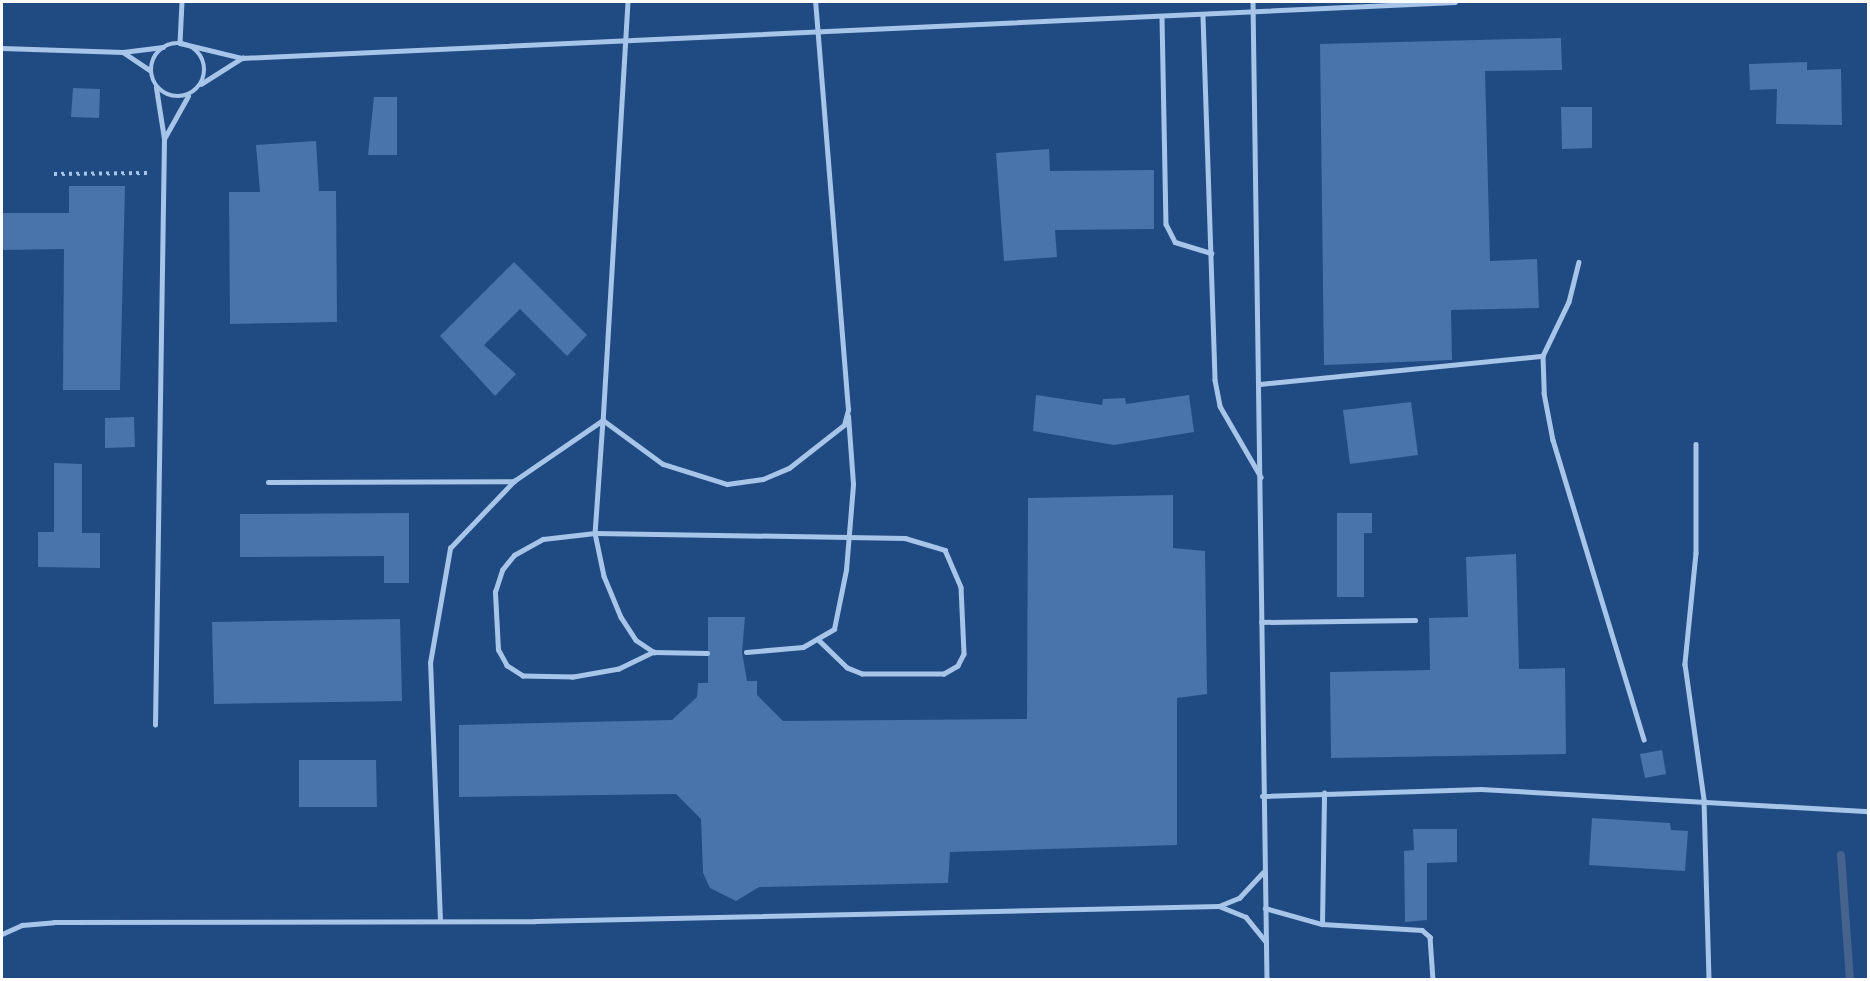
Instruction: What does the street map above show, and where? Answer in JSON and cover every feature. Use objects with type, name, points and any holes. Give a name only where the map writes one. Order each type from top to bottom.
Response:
[{"type":"lane","points":[[180,43],[182,2]]},
{"type":"lane","points":[[628,2],[595,532],[604,576],[621,617],[636,640],[654,652]]},
{"type":"lane","points":[[746,652],[819,641],[834,629],[840,612],[849,535],[853,484],[815,2]]},
{"type":"lane","points":[[2,48],[123,52],[180,43],[242,58],[818,31],[1203,16],[1253,4],[1455,2]]},
{"type":"lane","points":[[1253,4],[1262,479],[1262,796],[1267,980]]},
{"type":"lane","points":[[1203,16],[1211,252],[1220,406],[1262,479]]},
{"type":"lane","points":[[1162,17],[1166,224],[1175,242],[1211,252]]},
{"type":"lane","points":[[180,43],[202,58],[201,84]]},
{"type":"lane","points":[[150,70],[163,47]]},
{"type":"lane","points":[[123,52],[150,70],[156,88],[164,139],[155,725]]},
{"type":"lane","points":[[164,139],[188,95],[242,58]]},
{"type":"lane","points":[[156,88],[171,97],[188,95]]},
{"type":"lane","points":[[1579,262],[1569,302],[1543,356],[1553,440],[1644,739]]},
{"type":"lane","points":[[1260,384],[1543,356]]},
{"type":"lane","points":[[603,420],[663,464],[727,484],[763,479],[789,468],[844,425],[848,410]]},
{"type":"lane","points":[[440,921],[430,663],[442,573],[458,538],[514,481],[603,420]]},
{"type":"lane","points":[[1696,444],[1696,553],[1685,664],[1704,800],[1709,980]]},
{"type":"lane","points":[[268,482],[514,481]]},
{"type":"lane","points":[[707,653],[654,652],[619,669],[573,677],[523,676],[507,666],[498,650],[495,592],[508,563],[543,539],[595,532],[849,535],[905,538],[945,550],[961,588],[964,654],[958,666],[944,674],[862,674],[847,668],[819,641]]},
{"type":"lane","points":[[1261,621],[1415,620]]},
{"type":"lane","points":[[1262,796],[1481,789],[1704,800],[1869,812]]},
{"type":"lane","points":[[1322,924],[1324,793]]},
{"type":"lane","points":[[2,934],[22,925],[54,922],[440,921],[1220,906],[1239,898],[1264,869]]},
{"type":"lane","points":[[1220,906],[1246,917],[1266,942]]},
{"type":"lane","points":[[1265,908],[1322,924],[1427,932],[1433,980]]},
{"type":"path","points":[[54,174],[162,173]]},
{"type":"building","points":[[1561,38],[1562,70],[1485,71],[1490,261],[1537,259],[1539,308],[1451,310],[1452,360],[1324,365],[1320,44]]},
{"type":"building","points":[[1807,62],[1807,70],[1841,69],[1842,125],[1776,124],[1777,89],[1750,90],[1749,64]]},
{"type":"building","points":[[73,88],[100,89],[99,118],[71,117]]},
{"type":"building","points":[[374,97],[397,97],[397,155],[368,155]]},
{"type":"building","points":[[1561,107],[1592,107],[1592,148],[1562,149]]},
{"type":"building","points":[[316,141],[319,191],[336,191],[337,322],[230,324],[229,192],[260,192],[256,145]]},
{"type":"building","points":[[1049,149],[1050,171],[1154,170],[1154,229],[1055,230],[1057,257],[1004,261],[996,153]]},
{"type":"building","points":[[69,186],[125,186],[120,390],[63,390],[64,249],[2,250],[2,213],[69,213]]},
{"type":"building","points":[[514,262],[587,335],[567,356],[520,309],[484,345],[516,374],[495,396],[440,336]]},
{"type":"building","points":[[1036,395],[1102,405],[1103,399],[1125,398],[1126,404],[1189,395],[1194,432],[1114,445],[1033,431]]},
{"type":"building","points":[[1411,402],[1418,455],[1350,464],[1343,410]]},
{"type":"building","points":[[134,417],[135,447],[105,448],[105,418]]},
{"type":"building","points":[[54,463],[82,464],[82,533],[100,533],[100,568],[38,567],[38,532],[54,532]]},
{"type":"building","points":[[1173,495],[1173,548],[1205,551],[1207,694],[1177,698],[1177,845],[950,852],[948,883],[759,887],[736,901],[710,888],[703,873],[701,819],[676,794],[459,797],[459,725],[672,720],[697,697],[698,683],[708,683],[708,617],[745,617],[742,652],[747,681],[757,681],[757,695],[783,721],[1027,719],[1028,498]]},
{"type":"building","points":[[409,513],[409,583],[384,583],[384,556],[240,557],[240,514]]},
{"type":"building","points":[[1337,513],[1372,513],[1372,533],[1364,533],[1364,597],[1337,597]]},
{"type":"building","points":[[1516,554],[1519,669],[1565,668],[1566,754],[1331,758],[1330,672],[1430,670],[1429,618],[1468,617],[1466,557]]},
{"type":"building","points":[[400,619],[402,701],[214,704],[212,622]]},
{"type":"building","points":[[1662,750],[1666,774],[1645,778],[1640,754]]},
{"type":"building","points":[[299,760],[376,760],[377,807],[299,807]]},
{"type":"building","points":[[1592,818],[1670,823],[1671,830],[1688,831],[1685,871],[1589,865]]},
{"type":"building","points":[[1413,829],[1457,829],[1457,862],[1427,863],[1427,920],[1405,922],[1404,851],[1414,850]]},
{"type":"waterway","points":[[1841,855],[1850,980]]}]
